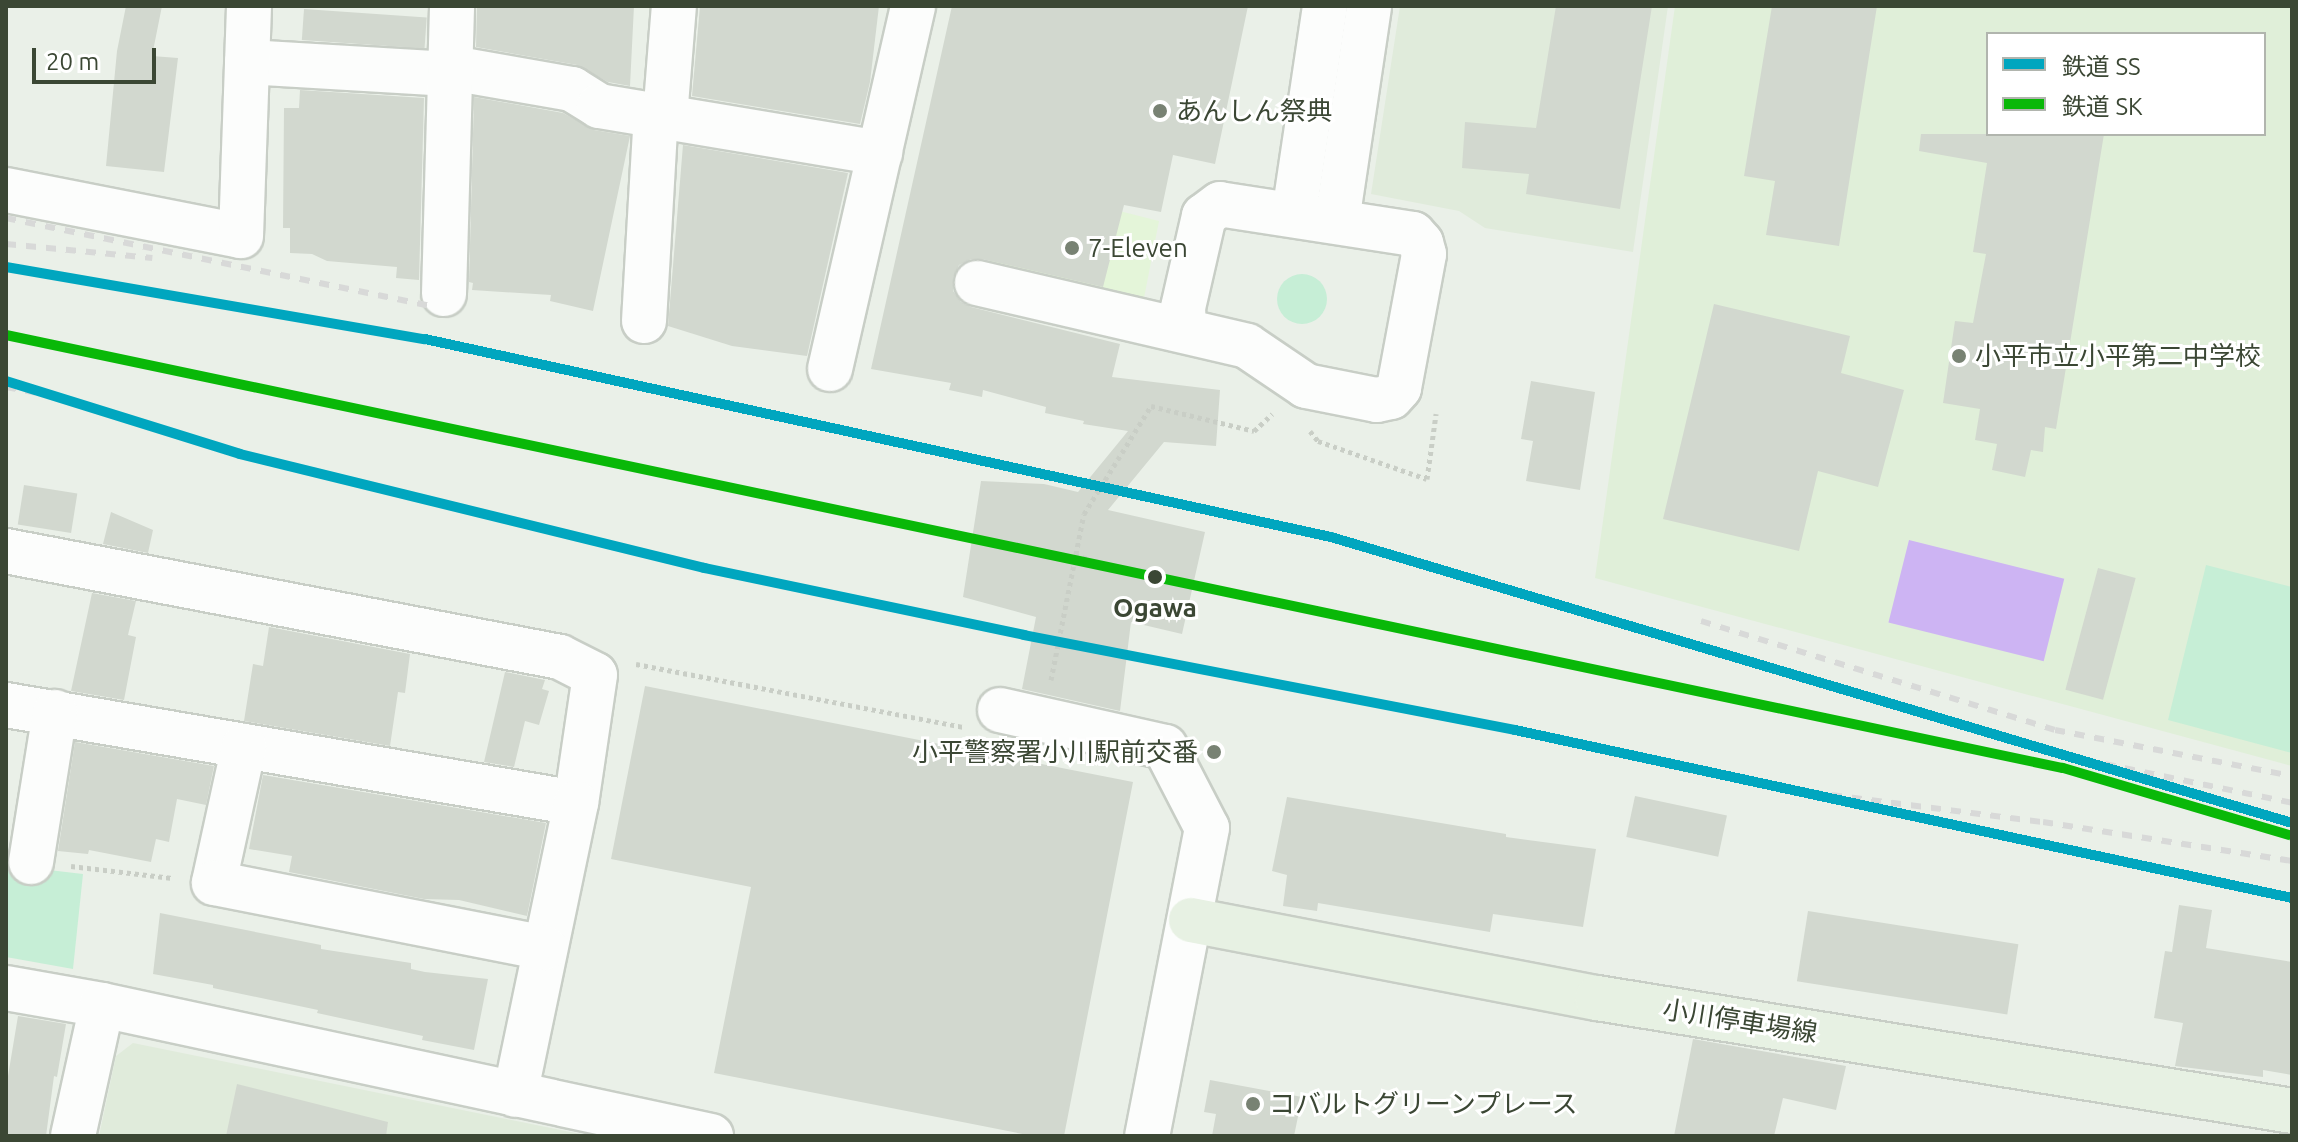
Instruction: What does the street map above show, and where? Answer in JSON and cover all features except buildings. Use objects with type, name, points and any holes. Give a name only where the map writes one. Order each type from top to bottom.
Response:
[{"type":"main road","name":"小川停車場線","points":[[1191,920],[1597,998],[2292,1111]]},
{"type":"street","points":[[6,190],[241,236],[249,6]]},
{"type":"street","points":[[444,294],[452,6]]},
{"type":"street","points":[[644,321],[661,116],[674,6]]},
{"type":"street","points":[[830,369],[913,6]]},
{"type":"street","points":[[1294,214],[1325,6]]},
{"type":"street","points":[[1337,221],[1360,8]]},
{"type":"street","points":[[247,62],[450,74],[463,70],[572,89],[599,106],[880,153]]},
{"type":"street","points":[[977,283],[1247,346],[1306,386],[1377,400],[1391,397],[1399,388],[1424,254],[1421,243],[1413,234],[1220,204],[1204,216],[1183,308],[1184,329]]},
{"type":"street","points":[[6,551],[560,657],[595,675],[576,803],[515,1095]]},
{"type":"street","points":[[6,705],[576,803]]},
{"type":"street","points":[[1000,710],[1165,747],[1207,828],[1147,1136]]},
{"type":"street","points":[[31,862],[55,712]]},
{"type":"street","points":[[244,746],[214,883],[545,948]]},
{"type":"street","points":[[6,988],[102,1005],[711,1136]]},
{"type":"street","points":[[73,1136],[102,1005]]},
{"type":"path","points":[[1050,686],[1084,514],[1151,406],[1254,431],[1282,406]]},
{"type":"path","points":[[1074,555],[1089,559]]},
{"type":"path","points":[[595,675],[606,658],[970,728],[1000,710]]},
{"type":"path","points":[[31,862],[214,883]]},
{"type":"shaded area","points":[[1400,6],[1668,6],[1633,252],[1485,228],[1459,211],[1371,194]]},
{"type":"shaded area","name":"小平市立小平第二中学校","points":[[1675,6],[2292,6],[2292,766],[1595,578]]},
{"type":"shaded area","points":[[1036,190],[1159,221],[1144,298],[1124,310],[986,275],[1000,211]]},
{"type":"shaded area","points":[[1302,274],[1319,282],[1327,299],[1319,316],[1302,324],[1285,316],[1277,299],[1285,282]]},
{"type":"shaded area","points":[[1909,540],[2064,579],[2044,661],[1888,622]]},
{"type":"shaded area","points":[[2206,565],[2292,587],[2292,753],[2168,720]]},
{"type":"shaded area","points":[[6,865],[83,874],[73,969],[6,957]]},
{"type":"shaded area","points":[[133,1043],[590,1136],[99,1136],[116,1056]]},
{"type":"railway","points":[[6,218],[427,305]]},
{"type":"railway","points":[[6,244],[152,258]]},
{"type":"railway","points":[[6,387],[59,397]]},
{"type":"railway","points":[[1701,621],[2055,730],[2292,776]]},
{"type":"railway","points":[[2066,756],[2292,803]]},
{"type":"railway","points":[[1792,790],[2043,822],[2292,861]]},
{"type":"rail line","name":"SS","points":[[6,267],[425,339],[1331,537],[2292,823]]},
{"type":"rail line","name":"SK","points":[[6,335],[2063,768],[2289,835]]},
{"type":"rail line","name":"SS","points":[[6,381],[240,454],[704,568],[1024,635],[1515,730],[2292,898]]},
{"type":"place","name":"あんしん祭典","points":[[1160,111]]},
{"type":"place","name":"7-Eleven","points":[[1072,248]]},
{"type":"place","name":"小平市立小平第二中学校","points":[[1959,356]]},
{"type":"place","name":"Ogawa","points":[[1155,577]]},
{"type":"place","name":"小平警察署小川駅前交番","points":[[1214,752]]},
{"type":"place","name":"コバルトグリーンプレース","points":[[1253,1104]]}]
